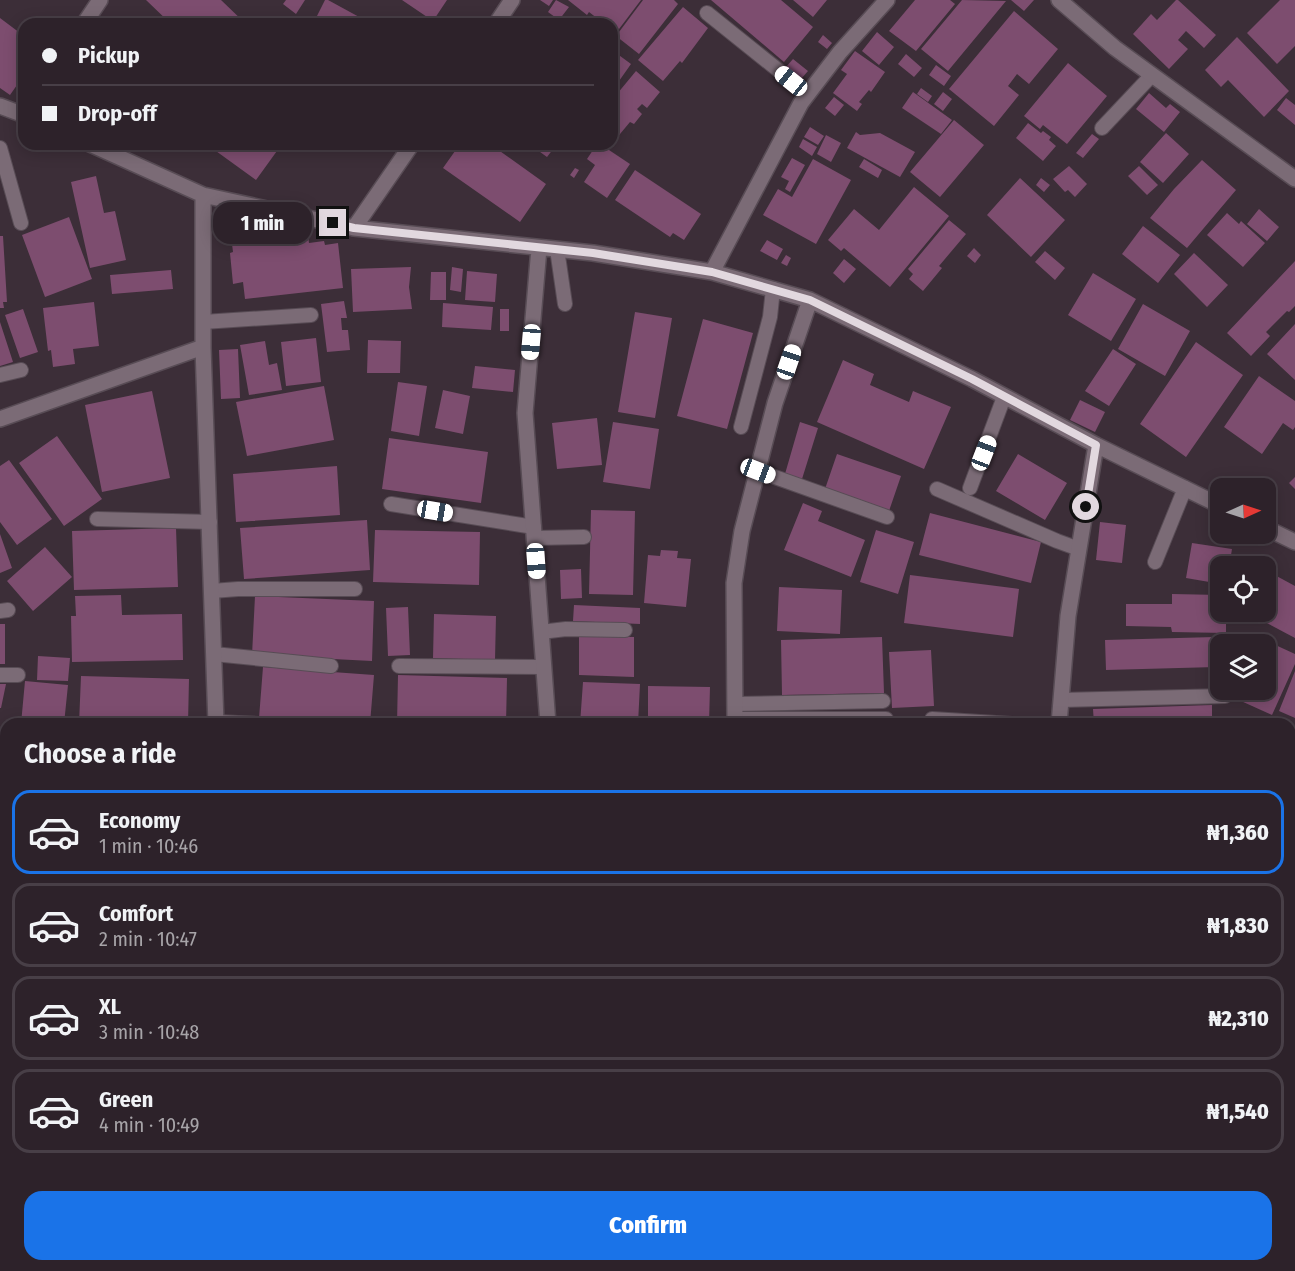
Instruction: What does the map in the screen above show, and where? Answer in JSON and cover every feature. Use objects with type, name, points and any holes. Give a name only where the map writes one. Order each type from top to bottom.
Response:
[{"type":"street","points":[[88,18],[99,0]]},
{"type":"street","points":[[500,18],[512,0]]},
{"type":"street","points":[[712,272],[801,104],[840,52],[887,0]]},
{"type":"street","points":[[1059,0],[1115,48],[1295,180]]},
{"type":"street","points":[[0,106],[18,113]]},
{"type":"street","points":[[103,150],[203,195],[354,228],[593,253],[712,272],[810,300],[1210,500]]},
{"type":"street","points":[[354,228],[408,150]]},
{"type":"street","points":[[203,195],[203,347],[216,718]]},
{"type":"street","points":[[539,248],[525,413],[548,718]]},
{"type":"street","points":[[735,716],[734,582],[742,531],[775,403],[810,300]]},
{"type":"street","points":[[0,419],[203,347]]},
{"type":"street","points":[[1060,718],[1068,616],[1096,445]]},
{"type":"street","points":[[1276,533],[1295,542]]},
{"type":"lane","points":[[707,13],[808,94]]},
{"type":"lane","points":[[1102,128],[1152,75]]},
{"type":"lane","points":[[0,148],[21,223]]},
{"type":"lane","points":[[557,249],[565,304]]},
{"type":"lane","points":[[741,427],[770,317],[773,289]]},
{"type":"lane","points":[[203,322],[311,315]]},
{"type":"lane","points":[[0,375],[21,370]]},
{"type":"lane","points":[[970,488],[1005,397]]},
{"type":"lane","points":[[758,471],[887,517]]},
{"type":"lane","points":[[1155,562],[1185,488]]},
{"type":"lane","points":[[937,489],[1079,549]]},
{"type":"lane","points":[[391,504],[534,532],[584,537]]},
{"type":"lane","points":[[97,519],[210,522]]},
{"type":"lane","points":[[212,591],[355,589]]},
{"type":"lane","points":[[541,632],[566,629],[625,630]]},
{"type":"lane","points":[[214,654],[331,666]]},
{"type":"lane","points":[[399,666],[544,667]]},
{"type":"lane","points":[[0,675],[18,675]]},
{"type":"lane","points":[[1061,700],[1210,696]]},
{"type":"lane","points":[[735,716],[883,701]]},
{"type":"lane","points":[[735,716],[836,718]]},
{"type":"building","points":[[146,0],[221,0],[240,18],[165,18]]},
{"type":"building","points":[[286,0],[305,0],[296,14],[283,4]]},
{"type":"building","points":[[325,0],[328,0],[361,18],[316,18]]},
{"type":"building","points":[[402,0],[447,0],[435,18],[429,18]]},
{"type":"building","points":[[540,0],[553,0],[549,6]]},
{"type":"building","points":[[556,0],[569,7],[561,18],[556,18],[548,12]]},
{"type":"building","points":[[568,0],[641,0],[618,30],[618,18],[597,18],[589,12],[587,15]]},
{"type":"building","points":[[643,0],[674,0],[678,4],[639,54],[618,38],[618,33]]},
{"type":"building","points":[[711,0],[781,0],[813,27],[784,62]]},
{"type":"building","points":[[793,0],[827,0],[813,17]]},
{"type":"building","points":[[915,0],[950,0],[955,4],[916,51],[889,31]]},
{"type":"building","points":[[962,0],[1006,1],[948,71],[921,49]]},
{"type":"building","points":[[1011,0],[1034,0],[1024,11]]},
{"type":"building","points":[[1176,0],[1216,35],[1204,48],[1186,31],[1178,40],[1188,49],[1169,69],[1133,34],[1151,14],[1157,20]]},
{"type":"building","points":[[1280,0],[1295,0],[1295,46],[1277,64],[1247,33]]},
{"type":"building","points":[[683,7],[708,28],[682,63],[680,61],[663,81],[638,60]]},
{"type":"building","points":[[1014,11],[1058,49],[1029,84],[1017,74],[1008,86],[1019,95],[994,126],[949,89]]},
{"type":"building","points":[[0,18],[18,32],[18,84],[10,95],[0,88]]},
{"type":"building","points":[[877,32],[894,47],[879,65],[862,51]]},
{"type":"building","points":[[823,35],[832,43],[827,49],[818,42]]},
{"type":"building","points":[[1237,37],[1289,91],[1264,117],[1228,80],[1221,87],[1205,70]]},
{"type":"building","points":[[855,51],[885,72],[871,92],[869,90],[859,102],[862,104],[857,111],[833,93],[847,74],[841,70]]},
{"type":"building","points":[[618,54],[631,64],[618,82]]},
{"type":"building","points":[[906,54],[922,68],[914,77],[898,64]]},
{"type":"building","points":[[793,59],[808,71],[801,79],[786,67]]},
{"type":"building","points":[[1068,63],[1107,96],[1067,144],[1043,125],[1040,129],[1024,116]]},
{"type":"building","points":[[936,65],[951,76],[944,86],[929,75]]},
{"type":"building","points":[[636,71],[660,92],[647,108],[642,104],[637,109],[642,114],[634,124],[630,122],[618,136],[618,93]]},
{"type":"building","points":[[921,88],[932,96],[928,102],[917,94]]},
{"type":"building","points":[[913,92],[952,120],[941,134],[902,108]]},
{"type":"building","points":[[943,92],[952,99],[943,111],[934,104]]},
{"type":"building","points":[[1149,93],[1166,108],[1170,104],[1180,112],[1164,132],[1136,109]]},
{"type":"building","points":[[834,97],[844,105],[835,116],[825,108]]},
{"type":"building","points":[[1286,98],[1295,105],[1295,125],[1277,110]]},
{"type":"building","points":[[954,120],[984,145],[940,197],[910,172]]},
{"type":"building","points":[[1028,123],[1051,137],[1049,140],[1056,146],[1043,161],[1016,138]]},
{"type":"building","points":[[810,127],[824,136],[818,145],[804,137]]},
{"type":"building","points":[[856,132],[860,135],[880,133],[915,152],[900,177],[847,148]]},
{"type":"building","points":[[1166,133],[1189,154],[1163,183],[1140,162]]},
{"type":"building","points":[[1092,134],[1099,139],[1083,158],[1076,153]]},
{"type":"building","points":[[826,135],[841,143],[831,162],[817,154]]},
{"type":"building","points":[[803,139],[817,147],[812,156],[799,147]]},
{"type":"building","points":[[215,150],[278,150],[256,180]]},
{"type":"building","points":[[456,150],[498,150],[546,184],[520,222],[443,168]]},
{"type":"building","points":[[537,150],[552,150],[547,157]]},
{"type":"building","points":[[593,150],[609,150],[630,164],[607,198],[584,182],[595,165],[587,159]]},
{"type":"building","points":[[792,158],[805,165],[790,192],[785,189],[789,181],[781,177]]},
{"type":"building","points":[[813,159],[851,180],[816,244],[763,215],[778,189],[792,197]]},
{"type":"building","points":[[864,159],[882,170],[878,178],[859,167]]},
{"type":"building","points":[[1202,160],[1236,190],[1187,248],[1150,218]]},
{"type":"building","points":[[1069,166],[1087,184],[1075,197],[1068,190],[1065,192],[1053,179]]},
{"type":"building","points":[[1139,166],[1158,185],[1147,195],[1128,176]]},
{"type":"building","points":[[575,168],[579,170],[574,178],[570,175]]},
{"type":"building","points":[[635,170],[701,214],[684,240],[673,233],[670,237],[615,200]]},
{"type":"building","points":[[96,176],[104,213],[115,211],[126,260],[90,268],[71,182]]},
{"type":"building","points":[[1020,178],[1065,220],[1031,257],[987,215]]},
{"type":"building","points":[[1041,178],[1050,185],[1044,192],[1036,185]]},
{"type":"building","points":[[914,187],[949,216],[890,287],[844,248],[841,251],[828,240],[854,209],[879,230]]},
{"type":"building","points":[[1259,209],[1279,227],[1267,241],[1247,224]]},
{"type":"building","points":[[1227,213],[1239,224],[1241,221],[1265,243],[1243,267],[1207,235]]},
{"type":"building","points":[[69,217],[92,279],[45,297],[22,235]]},
{"type":"building","points":[[949,220],[966,234],[939,266],[942,268],[923,291],[909,279],[913,274],[908,269]]},
{"type":"building","points":[[1143,226],[1180,255],[1158,283],[1122,254]]},
{"type":"building","points":[[274,233],[275,240],[308,236],[309,243],[324,241],[325,245],[338,243],[343,288],[245,299],[243,282],[233,284],[230,253],[233,252],[232,244],[239,244],[239,238]]},
{"type":"building","points":[[0,236],[3,236],[7,302],[3,302],[4,308],[0,308]]},
{"type":"building","points":[[767,240],[783,249],[777,260],[760,251]]},
{"type":"building","points":[[974,248],[981,255],[975,263],[967,256]]},
{"type":"building","points":[[1045,251],[1065,268],[1055,280],[1035,262]]},
{"type":"building","points":[[1194,253],[1228,285],[1207,307],[1174,274]]},
{"type":"building","points":[[786,255],[791,258],[787,266],[781,263]]},
{"type":"building","points":[[844,259],[856,269],[844,283],[833,273]]},
{"type":"building","points":[[1295,261],[1295,306],[1266,332],[1270,336],[1251,356],[1227,333]]},
{"type":"building","points":[[411,267],[409,287],[412,309],[353,312],[351,269]]},
{"type":"building","points":[[452,267],[463,269],[461,292],[450,290]]},
{"type":"building","points":[[171,270],[173,289],[112,294],[110,275]]},
{"type":"building","points":[[467,271],[497,274],[495,302],[465,300]]},
{"type":"building","points":[[431,272],[446,272],[446,300],[430,300]]},
{"type":"building","points":[[1093,273],[1136,299],[1111,341],[1068,315]]},
{"type":"building","points":[[344,301],[347,318],[341,318],[342,330],[348,330],[350,350],[327,352],[321,304]]},
{"type":"building","points":[[94,302],[99,346],[73,349],[75,364],[53,367],[51,350],[48,351],[43,308]]},
{"type":"building","points":[[443,303],[493,307],[491,330],[442,327]]},
{"type":"building","points":[[1143,304],[1190,331],[1165,376],[1118,349]]},
{"type":"building","points":[[23,309],[38,352],[20,358],[5,315]]},
{"type":"building","points":[[500,309],[509,309],[509,331],[500,331]]},
{"type":"building","points":[[635,312],[672,318],[655,418],[618,412]]},
{"type":"building","points":[[703,319],[753,333],[727,429],[677,416]]},
{"type":"building","points":[[0,322],[13,362],[0,366]]},
{"type":"building","points":[[1295,324],[1295,380],[1267,354]]},
{"type":"building","points":[[316,338],[321,382],[286,386],[281,342]]},
{"type":"building","points":[[368,340],[401,341],[400,373],[367,373]]},
{"type":"building","points":[[265,341],[269,365],[277,363],[282,390],[249,395],[240,345]]},
{"type":"building","points":[[1196,342],[1243,375],[1186,457],[1140,424]]},
{"type":"building","points":[[238,349],[240,398],[221,399],[219,350]]},
{"type":"building","points":[[1113,349],[1136,364],[1109,406],[1085,391]]},
{"type":"building","points":[[843,360],[874,374],[870,385],[909,402],[913,391],[951,407],[924,469],[817,422]]},
{"type":"building","points":[[475,366],[515,370],[513,392],[472,388]]},
{"type":"building","points":[[1259,376],[1295,401],[1295,427],[1293,430],[1283,423],[1262,454],[1224,427]]},
{"type":"building","points":[[398,382],[427,386],[419,436],[391,431]]},
{"type":"building","points":[[324,386],[334,440],[247,456],[236,402]]},
{"type":"building","points":[[443,390],[470,396],[463,434],[435,428]]},
{"type":"building","points":[[152,391],[170,478],[102,492],[85,405]]},
{"type":"building","points":[[1080,400],[1105,412],[1095,432],[1070,420]]},
{"type":"building","points":[[597,418],[602,465],[557,469],[552,423]]},
{"type":"building","points":[[613,422],[659,429],[650,489],[603,482]]},
{"type":"building","points":[[800,422],[818,428],[802,479],[785,474]]},
{"type":"building","points":[[57,436],[102,499],[64,526],[19,463]]},
{"type":"building","points":[[389,438],[488,452],[481,503],[382,489]]},
{"type":"building","points":[[837,454],[901,476],[889,511],[825,489]]},
{"type":"building","points":[[1018,454],[1067,483],[1045,520],[996,491]]},
{"type":"building","points":[[9,460],[52,519],[17,545],[0,522],[0,466]]},
{"type":"building","points":[[337,466],[340,515],[236,522],[233,474]]},
{"type":"building","points":[[1295,477],[1295,489],[1289,483]]},
{"type":"building","points":[[803,503],[822,511],[818,521],[865,540],[851,577],[784,550]]},
{"type":"building","points":[[591,510],[635,511],[633,595],[589,594]]},
{"type":"building","points":[[930,513],[1041,542],[1031,583],[919,555]]},
{"type":"building","points":[[367,520],[370,570],[244,579],[240,528]]},
{"type":"building","points":[[1100,522],[1126,525],[1122,563],[1096,560]]},
{"type":"building","points":[[176,528],[178,587],[74,590],[72,531]]},
{"type":"building","points":[[375,530],[480,532],[479,585],[373,582]]},
{"type":"building","points":[[876,530],[914,542],[898,594],[860,582]]},
{"type":"building","points":[[0,534],[12,568],[0,573]]},
{"type":"building","points":[[1192,543],[1232,549],[1231,556],[1210,556],[1210,582],[1186,578]]},
{"type":"building","points":[[45,547],[72,577],[33,611],[7,581]]},
{"type":"building","points":[[661,550],[678,551],[677,558],[691,559],[686,607],[644,603],[648,555],[660,556]]},
{"type":"building","points":[[581,569],[582,598],[561,599],[560,570]]},
{"type":"building","points":[[910,575],[1019,589],[1013,637],[904,623]]},
{"type":"building","points":[[1276,576],[1295,586],[1295,638],[1265,622],[1276,622]]},
{"type":"building","points":[[779,587],[842,590],[840,634],[777,631]]},
{"type":"building","points":[[1172,594],[1210,595],[1210,622],[1226,622],[1226,633],[1172,632],[1171,627],[1126,626],[1126,604],[1172,604]]},
{"type":"building","points":[[121,595],[122,615],[182,614],[183,660],[72,662],[71,616],[76,616],[75,596]]},
{"type":"building","points":[[255,596],[374,601],[372,661],[252,655]]},
{"type":"building","points":[[574,605],[640,608],[640,624],[573,621]]},
{"type":"building","points":[[408,607],[410,655],[388,656],[386,608]]},
{"type":"building","points":[[434,614],[496,616],[495,660],[433,658]]},
{"type":"building","points":[[0,624],[5,624],[5,664],[0,664]]},
{"type":"building","points":[[579,636],[634,637],[634,677],[579,675]]},
{"type":"building","points":[[882,637],[884,693],[782,695],[781,640]]},
{"type":"building","points":[[1210,637],[1210,667],[1106,670],[1105,640]]},
{"type":"building","points":[[1276,645],[1295,654],[1295,664],[1272,715],[1241,701],[1276,700]]},
{"type":"building","points":[[931,650],[934,706],[892,708],[889,652]]},
{"type":"building","points":[[38,656],[70,658],[68,681],[37,680]]},
{"type":"building","points":[[263,667],[374,675],[370,718],[259,718]]},
{"type":"building","points":[[1295,671],[1295,718],[1279,711]]},
{"type":"building","points":[[398,675],[507,678],[506,718],[397,718]]},
{"type":"building","points":[[81,676],[189,679],[188,718],[79,718]]},
{"type":"building","points":[[25,681],[68,685],[65,718],[22,718]]},
{"type":"building","points":[[583,682],[640,684],[638,718],[580,718]]},
{"type":"building","points":[[0,684],[6,684],[1,708],[0,708]]},
{"type":"building","points":[[648,686],[710,687],[709,718],[648,718]]},
{"type":"building","points":[[1212,705],[1212,718],[1094,718],[1093,709]]},
{"type":"route","points":[[333,223],[354,228],[593,253],[712,272],[810,300],[972,379],[1096,445],[1086,507]]}]
